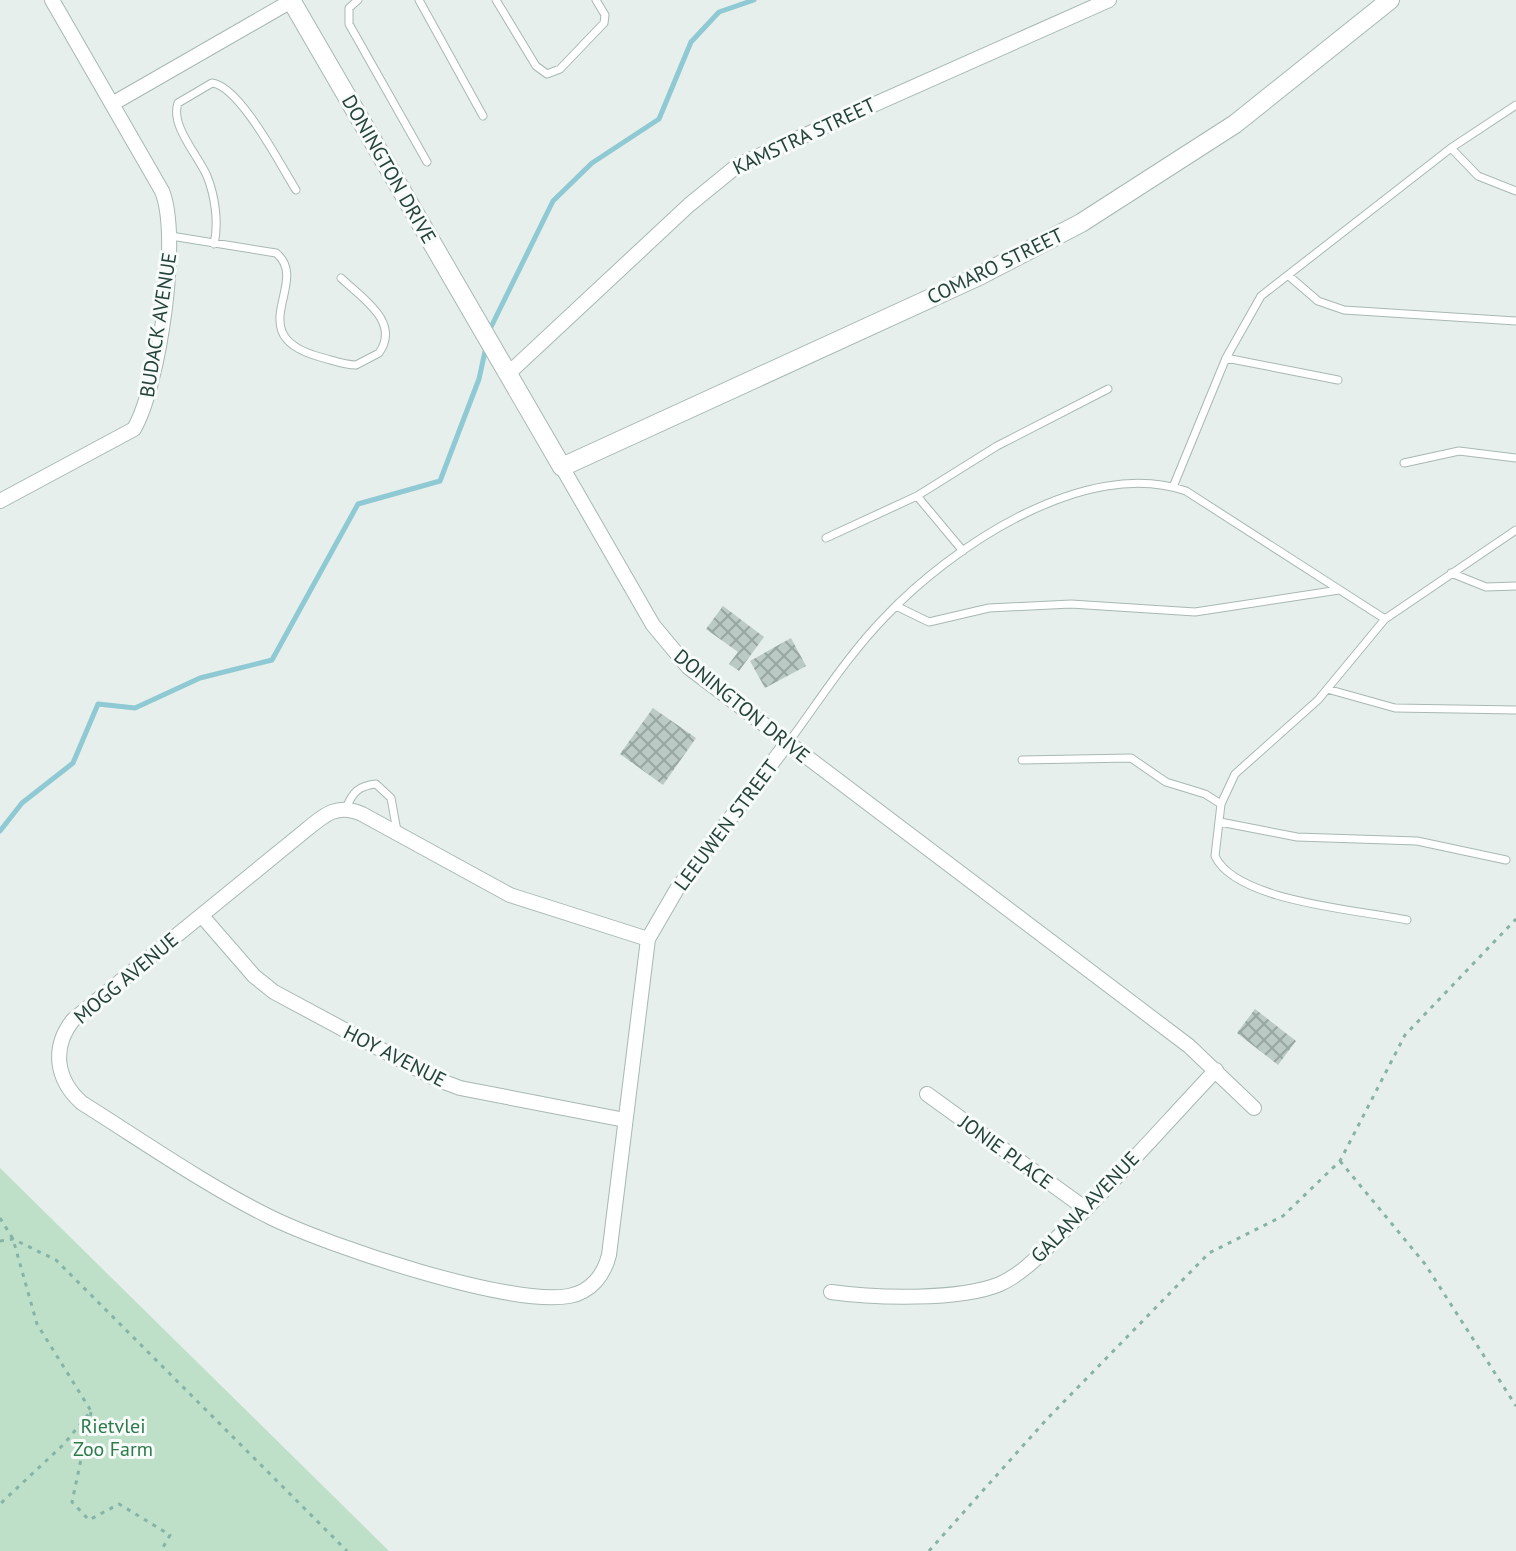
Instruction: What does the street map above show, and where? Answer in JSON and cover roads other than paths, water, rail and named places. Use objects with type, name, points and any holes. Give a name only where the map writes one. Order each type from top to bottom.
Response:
[{"type":"street","name":"BUDACK AVENUE","points":[[0,501],[134,429],[147,402],[153,371],[171,236],[162,191],[52,0]]},
{"type":"street","points":[[112,104],[292,0]]},
{"type":"street","name":"DONINGTON DRIVE","points":[[292,0],[669,647],[697,675],[1097,975],[1216,1070],[1254,1108]]},
{"type":"street","name":"KAMSTRA STREET","points":[[505,368],[738,165],[1109,0]]},
{"type":"street","name":"COMARO STREET","points":[[562,467],[979,276],[1081,223],[1235,124],[1390,0]]},
{"type":"street","name":"LEEUWEN STREET","points":[[609,1255],[648,939],[677,889],[787,743]]},
{"type":"street","points":[[346,808],[510,895],[648,939]]},
{"type":"street","name":"MOGG AVENUE","points":[[346,808],[326,814],[101,996],[67,1028],[60,1048],[60,1073],[69,1091],[82,1103],[275,1219],[432,1275],[511,1291],[566,1296],[590,1287],[604,1272],[609,1255]]},
{"type":"street","name":"HOY AVENUE","points":[[202,916],[254,976],[274,992],[424,1074],[460,1088],[625,1120]]},
{"type":"street","name":"GALANA AVENUE","points":[[831,1292],[873,1298],[971,1291],[999,1284],[1034,1261],[1216,1070]]},
{"type":"street","name":"JONIE PLACE","points":[[927,1094],[1086,1209]]},
{"type":"lane","points":[[358,0],[349,8],[349,24],[427,162]]},
{"type":"lane","points":[[419,0],[483,116]]},
{"type":"lane","points":[[496,0],[536,66],[547,74],[560,69],[603,24],[605,15],[596,0]]},
{"type":"lane","points":[[214,244],[216,223],[207,177],[176,114],[178,103],[188,95],[207,84],[223,87],[248,113],[296,190]]},
{"type":"lane","points":[[1173,487],[1226,358],[1261,296],[1451,148],[1516,105]]},
{"type":"lane","points":[[1451,148],[1478,176],[1516,191]]},
{"type":"lane","points":[[171,236],[271,252],[282,258],[285,268],[281,328],[288,344],[297,350],[349,365],[364,363],[383,348],[385,324],[341,278]]},
{"type":"lane","points":[[1289,276],[1318,301],[1344,310],[1516,321]]},
{"type":"lane","points":[[1226,358],[1338,380]]},
{"type":"lane","points":[[826,538],[917,496],[997,446],[1108,389]]},
{"type":"lane","points":[[1404,463],[1459,451],[1516,458]]},
{"type":"lane","name":"LEEUWEN STREET","points":[[787,743],[861,644],[896,606],[963,551],[1044,506],[1100,487],[1136,482],[1173,487],[1195,496],[1385,619]]},
{"type":"lane","points":[[917,496],[963,551]]},
{"type":"lane","points":[[1407,920],[1266,893],[1217,861],[1215,853],[1221,804],[1235,774],[1289,728],[1327,689],[1385,619],[1516,530]]},
{"type":"lane","points":[[1451,573],[1486,587],[1516,586]]},
{"type":"lane","points":[[896,606],[929,622],[989,608],[1071,604],[1185,612],[1339,590]]},
{"type":"lane","points":[[1327,689],[1395,708],[1516,710]]},
{"type":"lane","points":[[1022,760],[1131,758],[1166,782],[1205,794],[1221,804]]},
{"type":"lane","points":[[346,808],[352,793],[362,786],[376,784],[391,798],[397,834]]},
{"type":"lane","points":[[1220,822],[1297,837],[1417,841],[1506,860]]},
{"type":"waterway","points":[[490,329],[553,201],[592,163],[659,119],[691,42],[719,12],[754,0]]},
{"type":"waterway","points":[[0,831],[22,803],[73,763],[98,704],[135,708],[200,678],[272,660],[358,504],[440,481],[479,379],[486,347]]},
{"type":"park label","name":"Rietvlei Zoo Farm","points":[[113,1438]]}]
